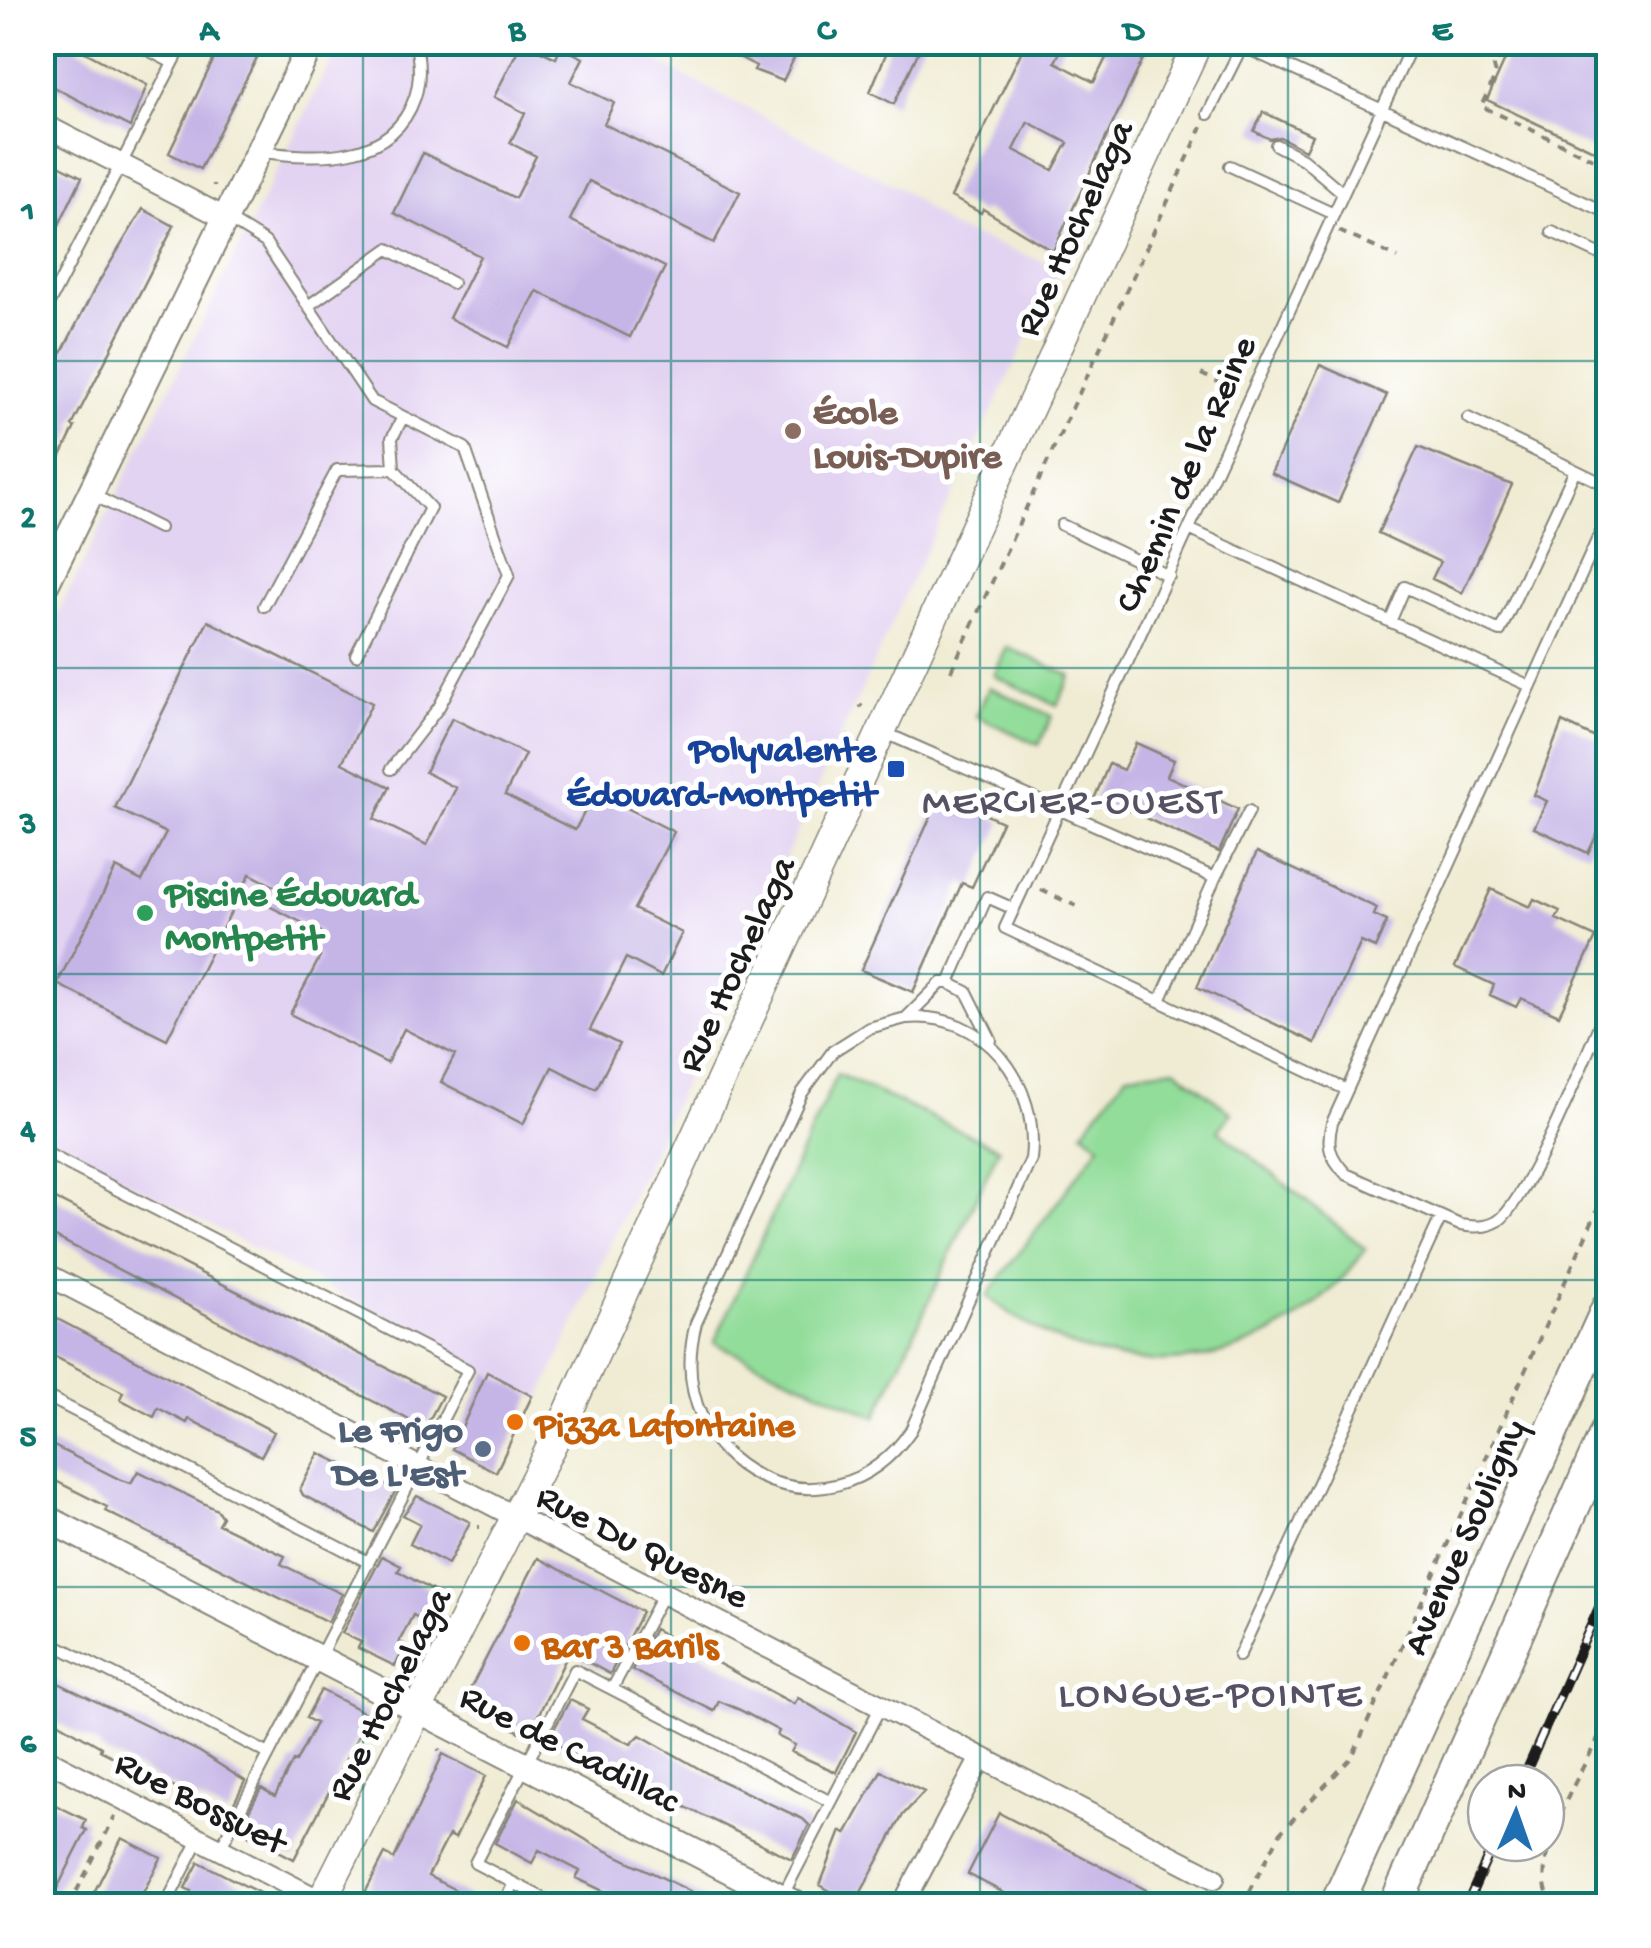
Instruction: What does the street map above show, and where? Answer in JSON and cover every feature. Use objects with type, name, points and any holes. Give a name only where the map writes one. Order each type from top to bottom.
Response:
[{"type":"highway","name":"Avenue Souligny","points":[[1336,1906],[1608,1308]]},
{"type":"highway","points":[[1395,1906],[1608,1429]]},
{"type":"main road","name":"Rue Hochelaga","points":[[324,1904],[518,1519],[1198,42]]},
{"type":"street","points":[[42,592],[312,42]]},
{"type":"street","points":[[42,124],[225,218]]},
{"type":"street","name":"Rue Du Quesne","points":[[42,1272],[1214,1878]]},
{"type":"street","name":"Rue de Cadillac","points":[[42,1516],[784,1901]]},
{"type":"street","name":"Rue Bossuet","points":[[42,1757],[324,1904]]},
{"type":"street","points":[[911,1903],[981,1758]]},
{"type":"lane","points":[[132,42],[173,63]]},
{"type":"lane","points":[[42,317],[184,42]]},
{"type":"lane","points":[[258,152],[335,156],[388,137],[411,108],[417,89],[420,69],[414,42]]},
{"type":"lane","name":"Chemin de la Reine","points":[[1160,1002],[1005,928],[1412,42]]},
{"type":"lane","points":[[1208,114],[1242,46],[1608,213]]},
{"type":"lane","points":[[1276,145],[1303,159],[1344,194]]},
{"type":"lane","points":[[1230,166],[1334,214]]},
{"type":"lane","points":[[225,218],[265,242],[372,400],[465,448],[509,575],[438,706],[391,769]]},
{"type":"lane","points":[[1552,232],[1606,257],[1608,244]]},
{"type":"lane","points":[[308,306],[388,249],[452,283]]},
{"type":"lane","points":[[356,655],[430,508],[394,469],[392,438],[403,417]]},
{"type":"lane","points":[[1468,418],[1608,486]]},
{"type":"lane","points":[[264,606],[337,470],[394,469]]},
{"type":"lane","points":[[1390,622],[1405,587],[1500,631],[1575,470]]},
{"type":"lane","points":[[90,494],[160,528]]},
{"type":"lane","points":[[1608,516],[1347,1090],[1328,1142],[1332,1160],[1346,1174],[1441,1218],[1478,1227],[1496,1222],[1510,1209],[1608,1004]]},
{"type":"lane","points":[[1062,525],[1169,576]]},
{"type":"lane","points":[[1191,530],[1530,686]]},
{"type":"lane","points":[[882,732],[1215,878]]},
{"type":"lane","points":[[1249,811],[1160,1002],[1347,1090]]},
{"type":"lane","points":[[949,983],[986,897],[1014,909]]},
{"type":"lane","points":[[906,1018],[942,983],[949,983],[967,992],[995,1050]]},
{"type":"lane","points":[[906,1018],[944,1018],[965,1026],[995,1050],[1013,1072],[1032,1115],[1031,1159],[911,1430],[884,1462],[850,1480],[808,1488],[765,1479],[729,1457],[714,1441],[694,1404],[688,1364],[696,1324],[810,1077],[850,1038],[906,1018]]},
{"type":"lane","points":[[42,1152],[468,1370],[220,1849]]},
{"type":"lane","points":[[1240,1656],[1441,1218]]},
{"type":"lane","points":[[42,1394],[368,1562]]},
{"type":"lane","points":[[612,1689],[663,1594]]},
{"type":"lane","points":[[42,1638],[268,1754]]},
{"type":"lane","points":[[558,1906],[476,1863],[576,1670],[831,1802]]},
{"type":"lane","points":[[784,1901],[882,1705]]},
{"type":"lane","points":[[165,1906],[200,1838]]},
{"type":"lane","points":[[503,1906],[514,1883]]},
{"type":"path","points":[[1511,42],[1504,57],[1493,63],[1496,75],[1481,106],[1608,166]]},
{"type":"path","points":[[952,672],[1208,114]]},
{"type":"path","points":[[1354,238],[1398,258]]},
{"type":"path","points":[[1201,374],[1239,392]]},
{"type":"path","points":[[1036,888],[1076,906]]},
{"type":"path","points":[[1242,1906],[1281,1832],[1352,1757],[1608,1186]]},
{"type":"path","points":[[1555,1906],[1542,1880],[1544,1853],[1608,1719]]},
{"type":"path","points":[[70,1906],[116,1814]]},
{"type":"shaded area","points":[[340,43],[621,43],[900,188],[951,228],[1060,268],[905,594],[540,1399],[43,1137],[42,646]]},
{"type":"green space","points":[[1007,647],[1071,676],[1057,705],[994,676]]},
{"type":"green space","points":[[989,687],[1052,716],[1039,745],[976,716]]},
{"type":"green space","points":[[1175,1068],[1232,1113],[1218,1130],[1366,1249],[1328,1293],[1285,1326],[1237,1348],[1187,1360],[1136,1360],[1085,1350],[1034,1328],[987,1296],[1100,1145],[1083,1131],[1127,1074]]},
{"type":"green space","points":[[837,1074],[999,1148],[876,1417],[714,1343]]},
{"type":"building","points":[[42,42],[66,42],[147,85],[130,127],[42,81]]},
{"type":"building","points":[[222,42],[265,42],[200,169],[169,153]]},
{"type":"building","points":[[522,42],[556,58],[561,47],[583,58],[571,82],[614,103],[604,124],[740,192],[714,243],[589,181],[570,220],[665,267],[630,337],[537,291],[508,347],[449,318],[480,256],[394,213],[423,153],[515,198],[536,156],[510,143],[525,113],[494,97]]},
{"type":"building","points":[[710,42],[774,42],[796,54],[783,81],[754,70],[756,66]]},
{"type":"building","points":[[891,42],[923,42],[894,104],[870,92]]},
{"type":"building","points":[[1026,42],[1065,42],[1055,62],[1094,82],[1108,54],[1086,42],[1151,42],[1053,251],[983,209],[981,213],[951,197]],"holes":[[[1028,122],[1068,143],[1053,170],[1014,150]]]},
{"type":"building","points":[[1513,42],[1608,42],[1608,157],[1487,100]]},
{"type":"building","points":[[1263,112],[1312,135],[1305,150],[1280,137],[1270,139],[1254,131]]},
{"type":"building","points":[[51,161],[82,177],[42,260],[42,174]]},
{"type":"building","points":[[143,209],[174,226],[72,426],[75,427],[42,495],[42,391],[95,288]]},
{"type":"building","points":[[1320,365],[1387,395],[1338,503],[1271,473]]},
{"type":"building","points":[[1418,447],[1512,485],[1462,593],[1432,579],[1440,562],[1378,533]]},
{"type":"building","points":[[208,621],[372,703],[342,763],[390,787],[374,819],[427,845],[456,788],[425,772],[452,718],[525,754],[505,795],[575,830],[595,792],[674,832],[634,909],[682,933],[661,976],[626,958],[590,1030],[619,1044],[596,1089],[552,1067],[523,1124],[441,1082],[455,1055],[404,1029],[387,1063],[290,1014],[320,957],[310,952],[321,932],[269,906],[278,888],[250,874],[167,1039],[57,984],[116,868],[142,881],[166,833],[115,808]]},
{"type":"building","points":[[1562,722],[1608,744],[1608,830],[1601,826],[1588,853],[1534,828],[1547,801],[1534,795]]},
{"type":"building","points":[[1136,743],[1174,760],[1167,776],[1238,809],[1219,852],[1124,808],[1122,812],[1094,799],[1109,764],[1123,770]]},
{"type":"building","points":[[941,794],[1002,822],[972,887],[962,883],[913,992],[861,970]]},
{"type":"building","points":[[1257,852],[1377,908],[1374,915],[1387,921],[1375,948],[1361,942],[1315,1043],[1197,987]]},
{"type":"building","points":[[1491,889],[1530,907],[1534,899],[1560,911],[1556,919],[1596,937],[1559,1015],[1521,998],[1516,1007],[1490,995],[1494,985],[1455,967]]},
{"type":"building","points":[[42,1192],[442,1396],[425,1428],[42,1230]]},
{"type":"building","points":[[42,1311],[274,1432],[261,1456],[189,1419],[187,1423],[158,1408],[154,1417],[120,1399],[123,1392],[42,1350]]},
{"type":"building","points":[[487,1372],[532,1396],[496,1472],[452,1449]]},
{"type":"building","points":[[42,1440],[121,1480],[131,1483],[138,1471],[217,1510],[222,1517],[218,1524],[285,1556],[281,1564],[342,1594],[328,1622],[105,1511],[107,1507],[42,1474]]},
{"type":"building","points":[[319,1453],[396,1490],[373,1532],[303,1495],[300,1489]]},
{"type":"building","points":[[417,1496],[470,1522],[448,1564],[410,1544],[420,1524],[403,1515]]},
{"type":"building","points":[[382,1556],[401,1566],[398,1571],[435,1592],[421,1619],[413,1615],[399,1642],[406,1645],[395,1666],[358,1648],[361,1642],[342,1633]]},
{"type":"building","points":[[538,1558],[642,1612],[610,1674],[569,1652],[528,1736],[468,1705],[465,1699]]},
{"type":"building","points":[[654,1629],[794,1704],[798,1698],[856,1732],[836,1772],[791,1752],[795,1745],[777,1736],[779,1731],[740,1710],[719,1701],[714,1711],[632,1670]]},
{"type":"building","points":[[42,1675],[200,1752],[245,1781],[228,1815],[100,1750],[101,1747],[42,1713]]},
{"type":"building","points":[[321,1690],[369,1715],[294,1859],[239,1830],[261,1788],[275,1796],[293,1761],[296,1762],[316,1723],[306,1718]]},
{"type":"building","points":[[570,1700],[588,1709],[582,1719],[631,1744],[640,1735],[719,1780],[803,1819],[809,1825],[792,1859],[548,1740]]},
{"type":"building","points":[[443,1754],[486,1776],[455,1838],[449,1835],[428,1876],[487,1906],[384,1906],[364,1895],[385,1854],[394,1859]]},
{"type":"building","points":[[881,1771],[924,1792],[903,1815],[854,1905],[820,1885],[841,1831],[846,1834]]},
{"type":"building","points":[[518,1799],[593,1844],[721,1906],[634,1906],[576,1878],[580,1871],[539,1850],[532,1863],[495,1843]]},
{"type":"building","points":[[47,1801],[86,1820],[83,1828],[87,1830],[48,1906],[42,1906],[42,1810]]},
{"type":"building","points":[[999,1813],[1177,1906],[1029,1906],[968,1874]]},
{"type":"building","points":[[122,1838],[161,1858],[136,1906],[87,1906]]},
{"type":"building","points":[[199,1862],[285,1906],[206,1906],[188,1896],[191,1891],[185,1888]]},
{"type":"railway","points":[[1530,1763],[1608,1587]]},
{"type":"railway","points":[[1466,1906],[1485,1863]]},
{"type":"place","name":"École Louis-Dupire","points":[[793,431]]},
{"type":"place","name":"Polyvalente Édouard-Montpetit","points":[[896,769]]},
{"type":"place","name":"Piscine Édouard Montpetit","points":[[145,913]]},
{"type":"place","name":"Pizza Lafontaine","points":[[515,1422]]},
{"type":"place","name":"Le Frigo De L'Est","points":[[483,1449]]},
{"type":"place","name":"Bar 3 Barils","points":[[522,1643]]},
{"type":"district","name":"MERCIER-OUEST","points":[[1073,798]]},
{"type":"district","name":"LONGUE-POINTE","points":[[1211,1691]]}]
